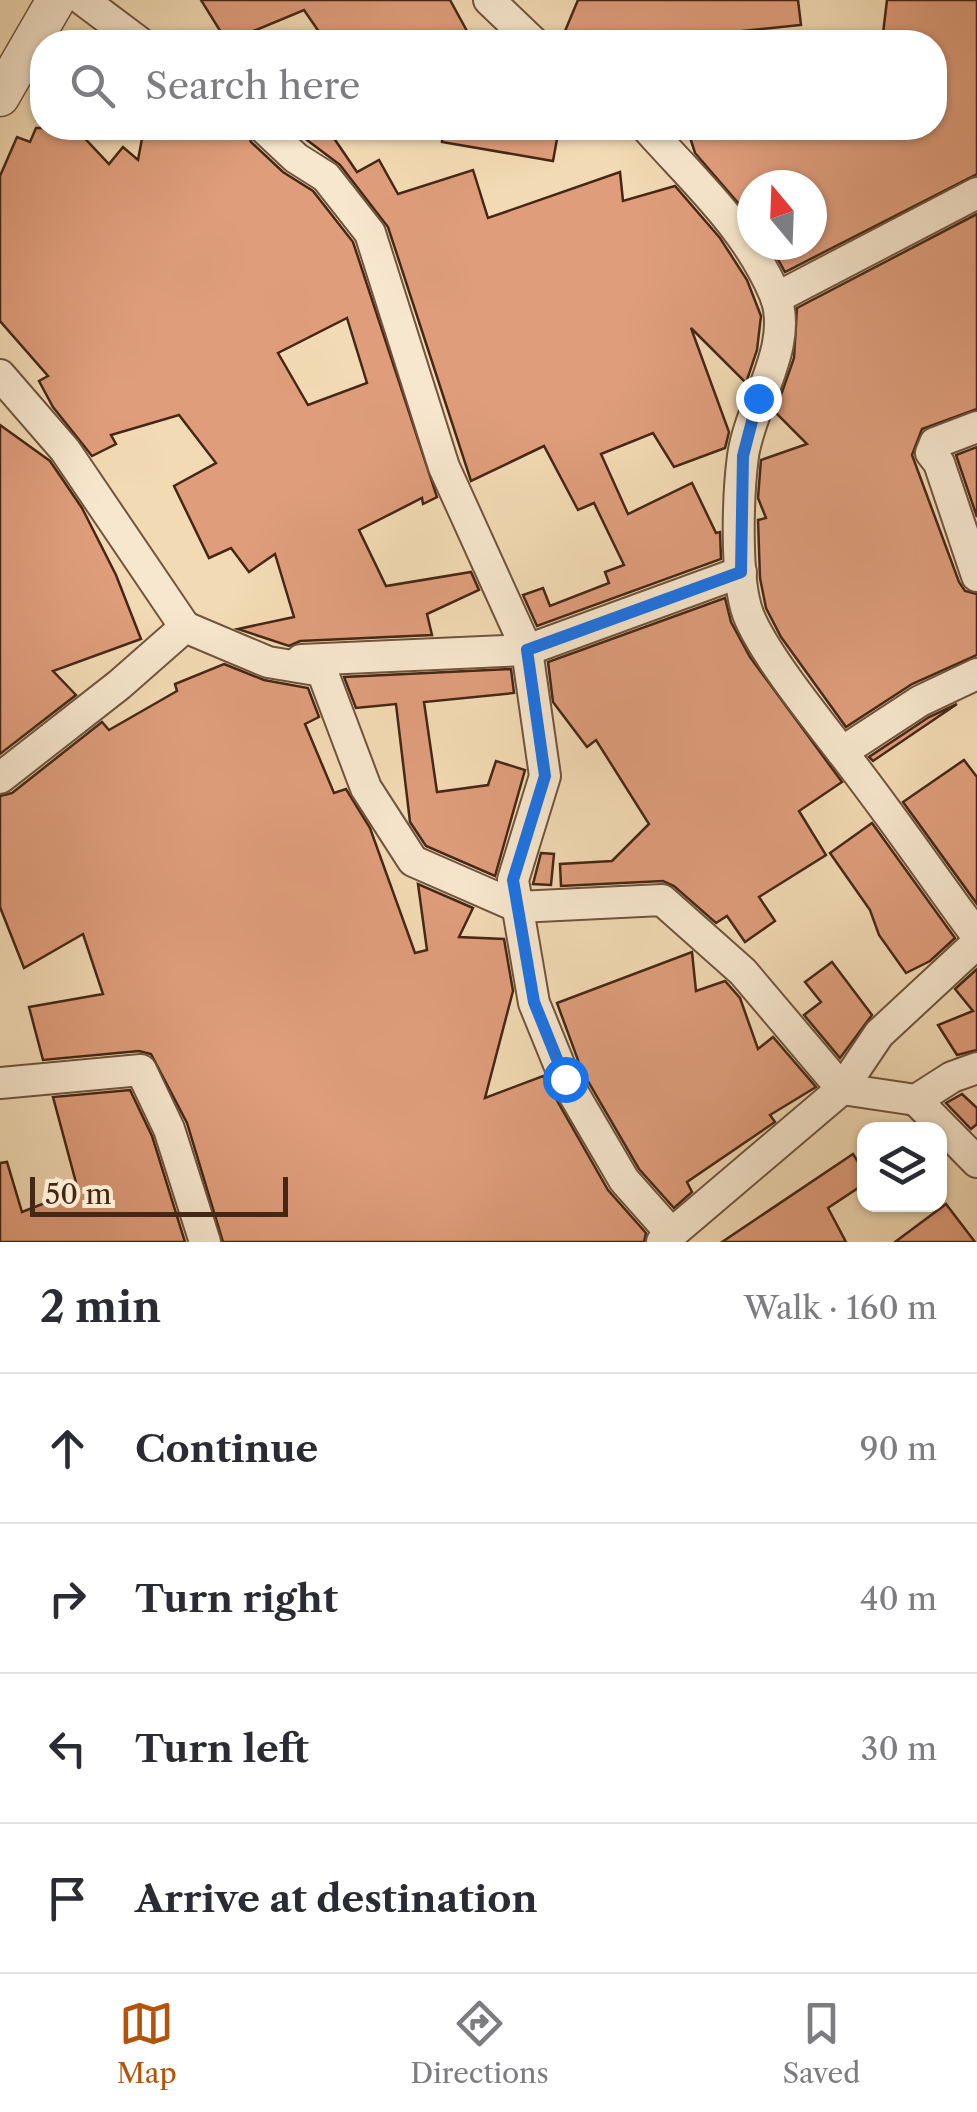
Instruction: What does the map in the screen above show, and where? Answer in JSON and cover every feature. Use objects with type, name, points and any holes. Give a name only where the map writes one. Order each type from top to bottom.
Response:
[{"type":"street","points":[[39,30],[56,0]]},
{"type":"street","points":[[83,0],[123,30]]},
{"type":"street","points":[[489,0],[520,30]]},
{"type":"street","points":[[0,97],[30,45]]},
{"type":"street","points":[[277,140],[326,177],[370,233],[444,466],[527,650],[545,776],[513,880],[534,1002],[565,1079],[624,1180],[666,1238],[842,1089],[879,1034],[977,939],[815,720],[748,614],[741,572],[743,456],[758,398],[780,339],[776,298],[727,211],[659,140]]},
{"type":"street","points":[[776,298],[977,192]]},
{"type":"street","points":[[0,375],[65,450],[184,627],[268,662],[322,671],[366,788],[413,861],[518,907],[662,900],[743,972],[842,1089],[916,1100],[977,1162]]},
{"type":"street","points":[[977,427],[935,442],[931,452],[977,576]]},
{"type":"street","points":[[268,662],[527,650],[741,572]]},
{"type":"street","points":[[0,778],[119,686],[184,627]]},
{"type":"street","points":[[842,752],[920,701],[977,674]]},
{"type":"street","points":[[916,1100],[952,1077],[977,1068]]},
{"type":"street","points":[[0,1083],[141,1070],[169,1129],[206,1242]]},
{"type":"building","points":[[201,0],[450,0],[466,30],[318,30],[304,10],[256,30],[220,30]]},
{"type":"building","points":[[578,0],[798,0],[801,25],[752,30],[565,30]]},
{"type":"building","points":[[887,0],[977,0],[977,174],[827,251],[827,170],[737,170],[737,202],[695,153],[691,140],[947,140],[947,30],[883,30]]},
{"type":"building","points":[[17,137],[30,142],[86,140],[109,164],[123,147],[138,160],[142,140],[250,140],[283,172],[313,191],[353,242],[437,497],[423,504],[422,498],[359,530],[386,586],[471,572],[479,590],[427,614],[432,635],[300,641],[289,646],[238,629],[294,617],[275,554],[249,572],[231,548],[209,558],[174,486],[216,463],[179,415],[111,435],[116,444],[92,456],[53,407],[39,381],[48,376],[0,321],[0,176]],"holes":[[[347,318],[367,383],[308,405],[278,353]]]},
{"type":"building","points":[[307,140],[335,140],[357,172],[379,160],[398,194],[473,170],[488,218],[620,172],[623,201],[675,186],[720,238],[747,280],[761,316],[757,350],[746,383],[691,328],[729,432],[725,448],[674,467],[653,433],[601,454],[628,514],[692,483],[716,533],[720,532],[721,559],[537,626],[523,595],[543,588],[550,606],[609,583],[605,572],[624,565],[594,503],[578,510],[544,446],[471,481],[388,227],[340,165]]},
{"type":"building","points":[[442,140],[557,140],[553,161]]},
{"type":"building","points":[[977,214],[977,409],[922,429],[912,455],[959,582],[965,591],[977,594],[977,655],[912,684],[846,727],[781,637],[766,608],[760,578],[758,520],[766,518],[758,498],[761,460],[807,444],[775,412],[794,358],[797,308]]},
{"type":"building","points":[[778,260],[809,260],[785,272]]},
{"type":"building","points":[[0,425],[50,461],[82,508],[116,575],[141,639],[53,671],[76,695],[0,754]]},
{"type":"building","points":[[977,447],[977,517],[956,455]]},
{"type":"building","points":[[725,598],[731,622],[750,657],[842,782],[799,811],[826,855],[759,897],[775,921],[745,942],[727,916],[716,923],[663,881],[561,886],[560,864],[612,861],[649,824],[596,740],[587,747],[553,702],[548,662]]},
{"type":"building","points":[[224,664],[264,680],[308,688],[319,717],[305,724],[334,793],[346,789],[370,828],[415,953],[427,950],[418,884],[473,908],[459,937],[504,939],[513,991],[485,1098],[543,1076],[608,1190],[646,1233],[644,1242],[223,1242],[187,1123],[151,1054],[139,1051],[43,1060],[29,1007],[103,994],[83,934],[24,968],[0,907],[0,796],[12,793],[102,722],[109,730],[177,691],[175,684]]},
{"type":"building","points":[[511,669],[514,693],[424,702],[437,792],[488,785],[496,761],[525,770],[495,876],[426,846],[410,822],[396,704],[356,708],[344,677]]},
{"type":"building","points":[[957,704],[873,761],[869,757],[929,717]]},
{"type":"building","points":[[964,760],[977,777],[977,904],[903,802]]},
{"type":"building","points":[[872,823],[955,938],[930,961],[906,973],[879,935],[870,910],[830,853]]},
{"type":"building","points":[[541,853],[554,854],[551,885],[533,884]]},
{"type":"building","points":[[692,952],[696,991],[725,981],[740,998],[758,1049],[773,1037],[816,1087],[770,1115],[775,1122],[687,1182],[692,1192],[674,1208],[639,1169],[582,1071],[557,1003]]},
{"type":"building","points":[[832,962],[872,1015],[840,1058],[804,1015],[821,1002],[805,982]]},
{"type":"building","points":[[977,969],[977,1050],[957,1055],[938,1025],[973,1011],[955,989]]},
{"type":"building","points":[[130,1090],[152,1136],[185,1242],[0,1242],[0,1163],[7,1162],[22,1212],[78,1190],[53,1097]]},
{"type":"building","points":[[962,1094],[977,1108],[977,1124],[971,1129],[946,1103]]},
{"type":"building","points":[[853,1154],[857,1160],[857,1189],[828,1208],[846,1242],[722,1242]]},
{"type":"building","points":[[947,1205],[975,1242],[895,1242],[935,1212],[947,1212]]},
{"type":"route","points":[[565,1079],[534,1002],[513,880],[545,776],[527,650],[741,572],[743,456],[758,398]]}]
